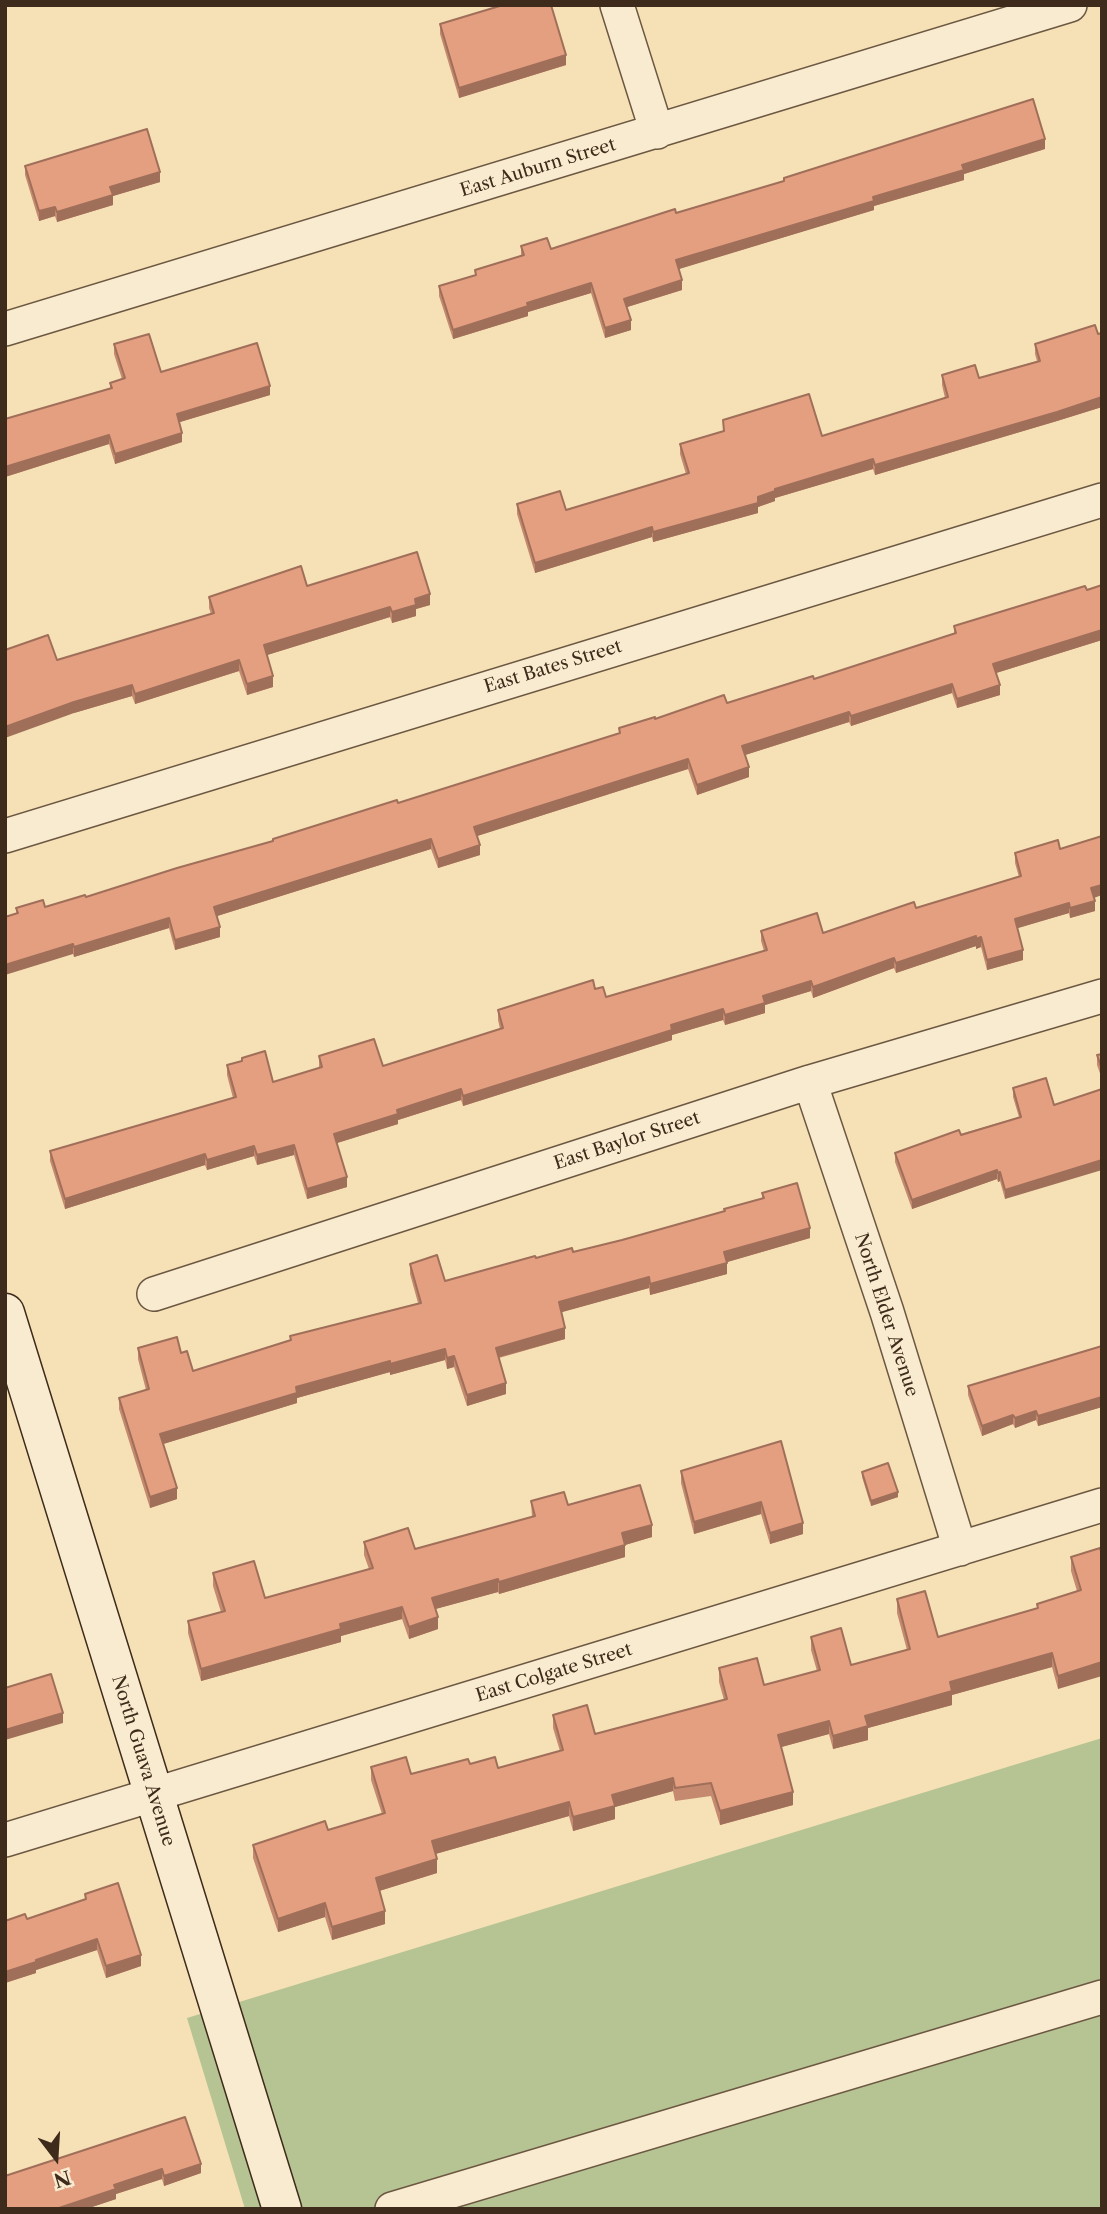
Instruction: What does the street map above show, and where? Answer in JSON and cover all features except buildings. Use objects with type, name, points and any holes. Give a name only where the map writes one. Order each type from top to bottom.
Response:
[{"type":"street","points":[[617,5],[657,132]]},
{"type":"street","name":"East Auburn Street","points":[[5,329],[1070,5]]},
{"type":"street","name":"East Bates Street","points":[[5,836],[1102,500]]},
{"type":"street","name":"East Baylor Street","points":[[154,1294],[810,1082],[1102,996]]},
{"type":"street","name":"North Elder Avenue","points":[[810,1082],[887,1312],[960,1549]]},
{"type":"street","name":"North Guava Avenue","points":[[8,1332],[282,2209]]},
{"type":"street","name":"East Colgate Street","points":[[5,1840],[1102,1505]]},
{"type":"street","points":[[392,2209],[1102,1997]]},
{"type":"green space","points":[[1102,1738],[1102,2209],[245,2209],[187,2018]]}]
